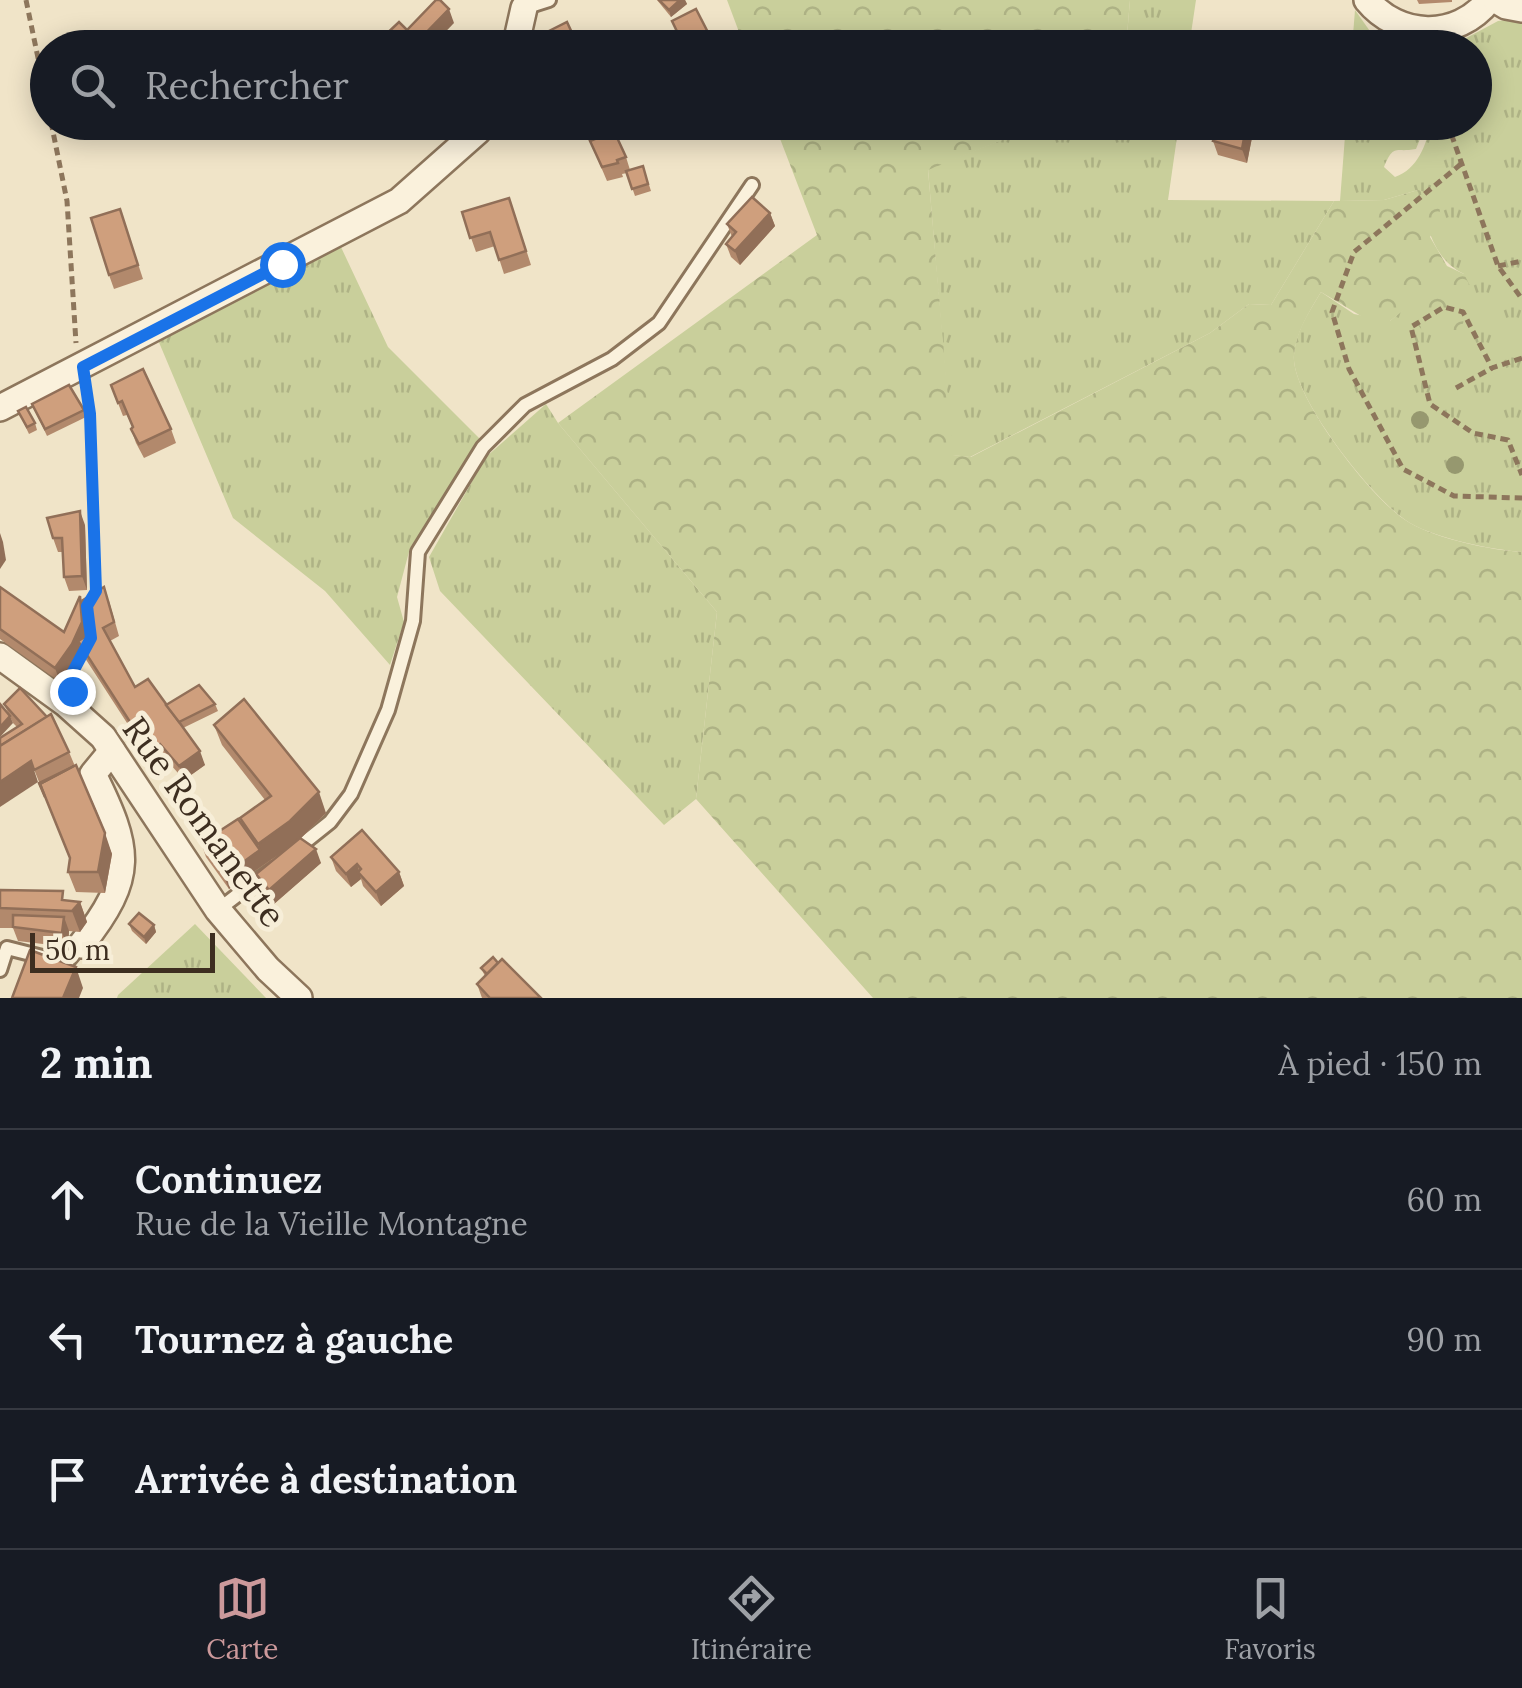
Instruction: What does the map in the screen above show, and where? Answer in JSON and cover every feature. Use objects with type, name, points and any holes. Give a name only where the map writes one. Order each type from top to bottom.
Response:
[{"type":"street","points":[[1366,0],[1379,15],[1409,30]]},
{"type":"street","points":[[1443,30],[1492,0],[1522,9]]},
{"type":"street","points":[[520,30],[524,8]]},
{"type":"street","points":[[0,408],[399,201],[469,140]]},
{"type":"street","name":"Rue Romanette","points":[[2,661],[65,703],[103,738],[218,910],[268,969],[299,998]]},
{"type":"street","points":[[81,945],[106,914],[123,869],[121,839],[93,774],[112,751]]},
{"type":"lane","points":[[524,8],[549,0]]},
{"type":"lane","points":[[218,910],[330,822],[351,794],[388,710],[414,621],[418,552],[483,448],[525,405],[612,360],[659,323],[752,185]]},
{"type":"lane","points":[[0,970],[7,948],[66,963],[81,945]]},
{"type":"path","points":[[26,0],[32,30]]},
{"type":"path","points":[[55,140],[67,201],[75,341],[90,414],[96,591],[87,606]]},
{"type":"path","points":[[1453,140],[1498,266],[1522,299]]},
{"type":"path","points":[[1460,164],[1354,252],[1332,312],[1349,369],[1403,468],[1454,496],[1522,498]]},
{"type":"path","points":[[1498,266],[1522,261]]},
{"type":"path","points":[[1492,368],[1463,312],[1444,306],[1411,327],[1430,404],[1473,433],[1508,440],[1522,475]]},
{"type":"path","points":[[1456,388],[1492,368],[1522,358]]},
{"type":"path","points":[[65,703],[72,691],[68,681],[91,638]]},
{"type":"green space","points":[[727,0],[1130,0],[1127,30],[738,30]]},
{"type":"green space","points":[[1130,0],[1196,0],[1192,30],[1127,30]]},
{"type":"green space","points":[[1355,10],[1369,30],[1353,30]]},
{"type":"green space","points":[[1522,18],[1522,552],[1434,534],[1395,512],[1357,472],[1320,420],[1296,373],[1294,355],[1300,330],[1321,292],[1354,314],[1390,321],[1464,274],[1437,249],[1418,190],[1384,200],[1340,201],[1345,140],[1420,140],[1416,149],[1390,155],[1384,167],[1395,177],[1410,168],[1426,140],[1492,140],[1492,30],[1481,30],[1498,21]]},
{"type":"green space","points":[[781,140],[1003,140],[928,170],[953,455],[971,457],[1210,333],[1249,304],[1271,305],[1334,201],[1384,200],[1418,190],[1437,195],[1441,217],[1430,237],[1447,266],[1464,274],[1472,290],[1462,327],[1447,338],[1422,330],[1405,309],[1390,321],[1376,325],[1321,292],[1300,330],[1294,355],[1296,373],[1320,421],[1357,472],[1395,512],[1422,529],[1449,539],[1522,552],[1522,998],[873,998],[696,799],[717,612],[558,423],[817,235]]},
{"type":"green space","points":[[1002,140],[1177,140],[1168,200],[1334,201],[1271,305],[1249,304],[1210,333],[970,457],[952,455],[928,169]]},
{"type":"green space","points":[[340,245],[388,347],[481,440],[410,548],[397,597],[404,622],[390,665],[325,591],[233,518],[158,340]]},
{"type":"green space","points":[[546,404],[717,612],[696,799],[664,825],[440,591],[429,557],[486,457]]},
{"type":"green space","points":[[195,924],[266,998],[117,998],[118,995]]},
{"type":"building","points":[[436,0],[449,9],[429,30],[407,30]]},
{"type":"building","points":[[659,0],[680,0],[669,10]]},
{"type":"building","points":[[696,9],[707,30],[676,30],[672,21]]},
{"type":"building","points":[[399,22],[407,30],[391,30]]},
{"type":"building","points":[[567,22],[571,30],[551,30]]},
{"type":"building","points":[[618,140],[626,157],[602,167],[590,141]]},
{"type":"building","points":[[1213,140],[1244,140],[1242,149]]},
{"type":"building","points":[[643,166],[648,184],[632,189],[626,171]]},
{"type":"building","points":[[752,197],[770,213],[735,251],[726,244],[736,232],[727,224]]},
{"type":"building","points":[[509,198],[526,251],[499,260],[490,232],[470,238],[462,212]]},
{"type":"building","points":[[120,209],[138,265],[109,275],[91,218]]},
{"type":"building","points":[[143,369],[171,429],[139,444],[122,401],[118,403],[111,385]]},
{"type":"building","points":[[69,385],[84,410],[45,429],[32,404]]},
{"type":"building","points":[[26,407],[35,423],[27,427],[18,411]]},
{"type":"building","points":[[80,511],[82,576],[64,577],[62,538],[53,538],[47,518]]},
{"type":"building","points":[[0,587],[64,632],[80,596],[82,622],[55,668],[0,629]]},
{"type":"building","points":[[104,587],[114,622],[103,628],[135,687],[148,679],[200,751],[179,766],[160,744],[142,754],[136,746],[143,742],[78,641],[90,634],[83,600]]},
{"type":"building","points":[[199,685],[215,704],[179,722],[166,705]]},
{"type":"building","points":[[20,688],[47,717],[0,746],[0,738],[22,724],[4,704]]},
{"type":"building","points":[[244,699],[319,792],[290,821],[258,844],[240,818],[271,796],[214,725]]},
{"type":"building","points":[[0,704],[10,716],[0,727]]},
{"type":"building","points":[[51,714],[69,752],[34,770],[31,761],[0,782],[0,746]]},
{"type":"building","points":[[76,765],[105,833],[98,872],[68,872],[70,858],[40,784]]},
{"type":"building","points":[[238,819],[260,850],[224,876],[201,843]]},
{"type":"building","points":[[362,830],[399,872],[376,892],[358,872],[361,869],[357,864],[346,874],[331,857]]},
{"type":"building","points":[[300,838],[316,849],[269,890],[256,874]]},
{"type":"building","points":[[0,890],[63,891],[62,900],[80,902],[72,911],[0,908]]},
{"type":"building","points":[[139,913],[154,925],[144,937],[129,924]]},
{"type":"building","points":[[13,915],[64,917],[62,933],[13,927]]},
{"type":"building","points":[[30,950],[76,967],[63,998],[12,998]]},
{"type":"building","points":[[493,957],[498,963],[487,974],[481,968]]},
{"type":"building","points":[[502,959],[541,998],[490,998],[477,984]]},
{"type":"route","points":[[72,691],[68,681],[91,638],[87,606],[96,591],[90,414],[83,367],[282,264]]}]
